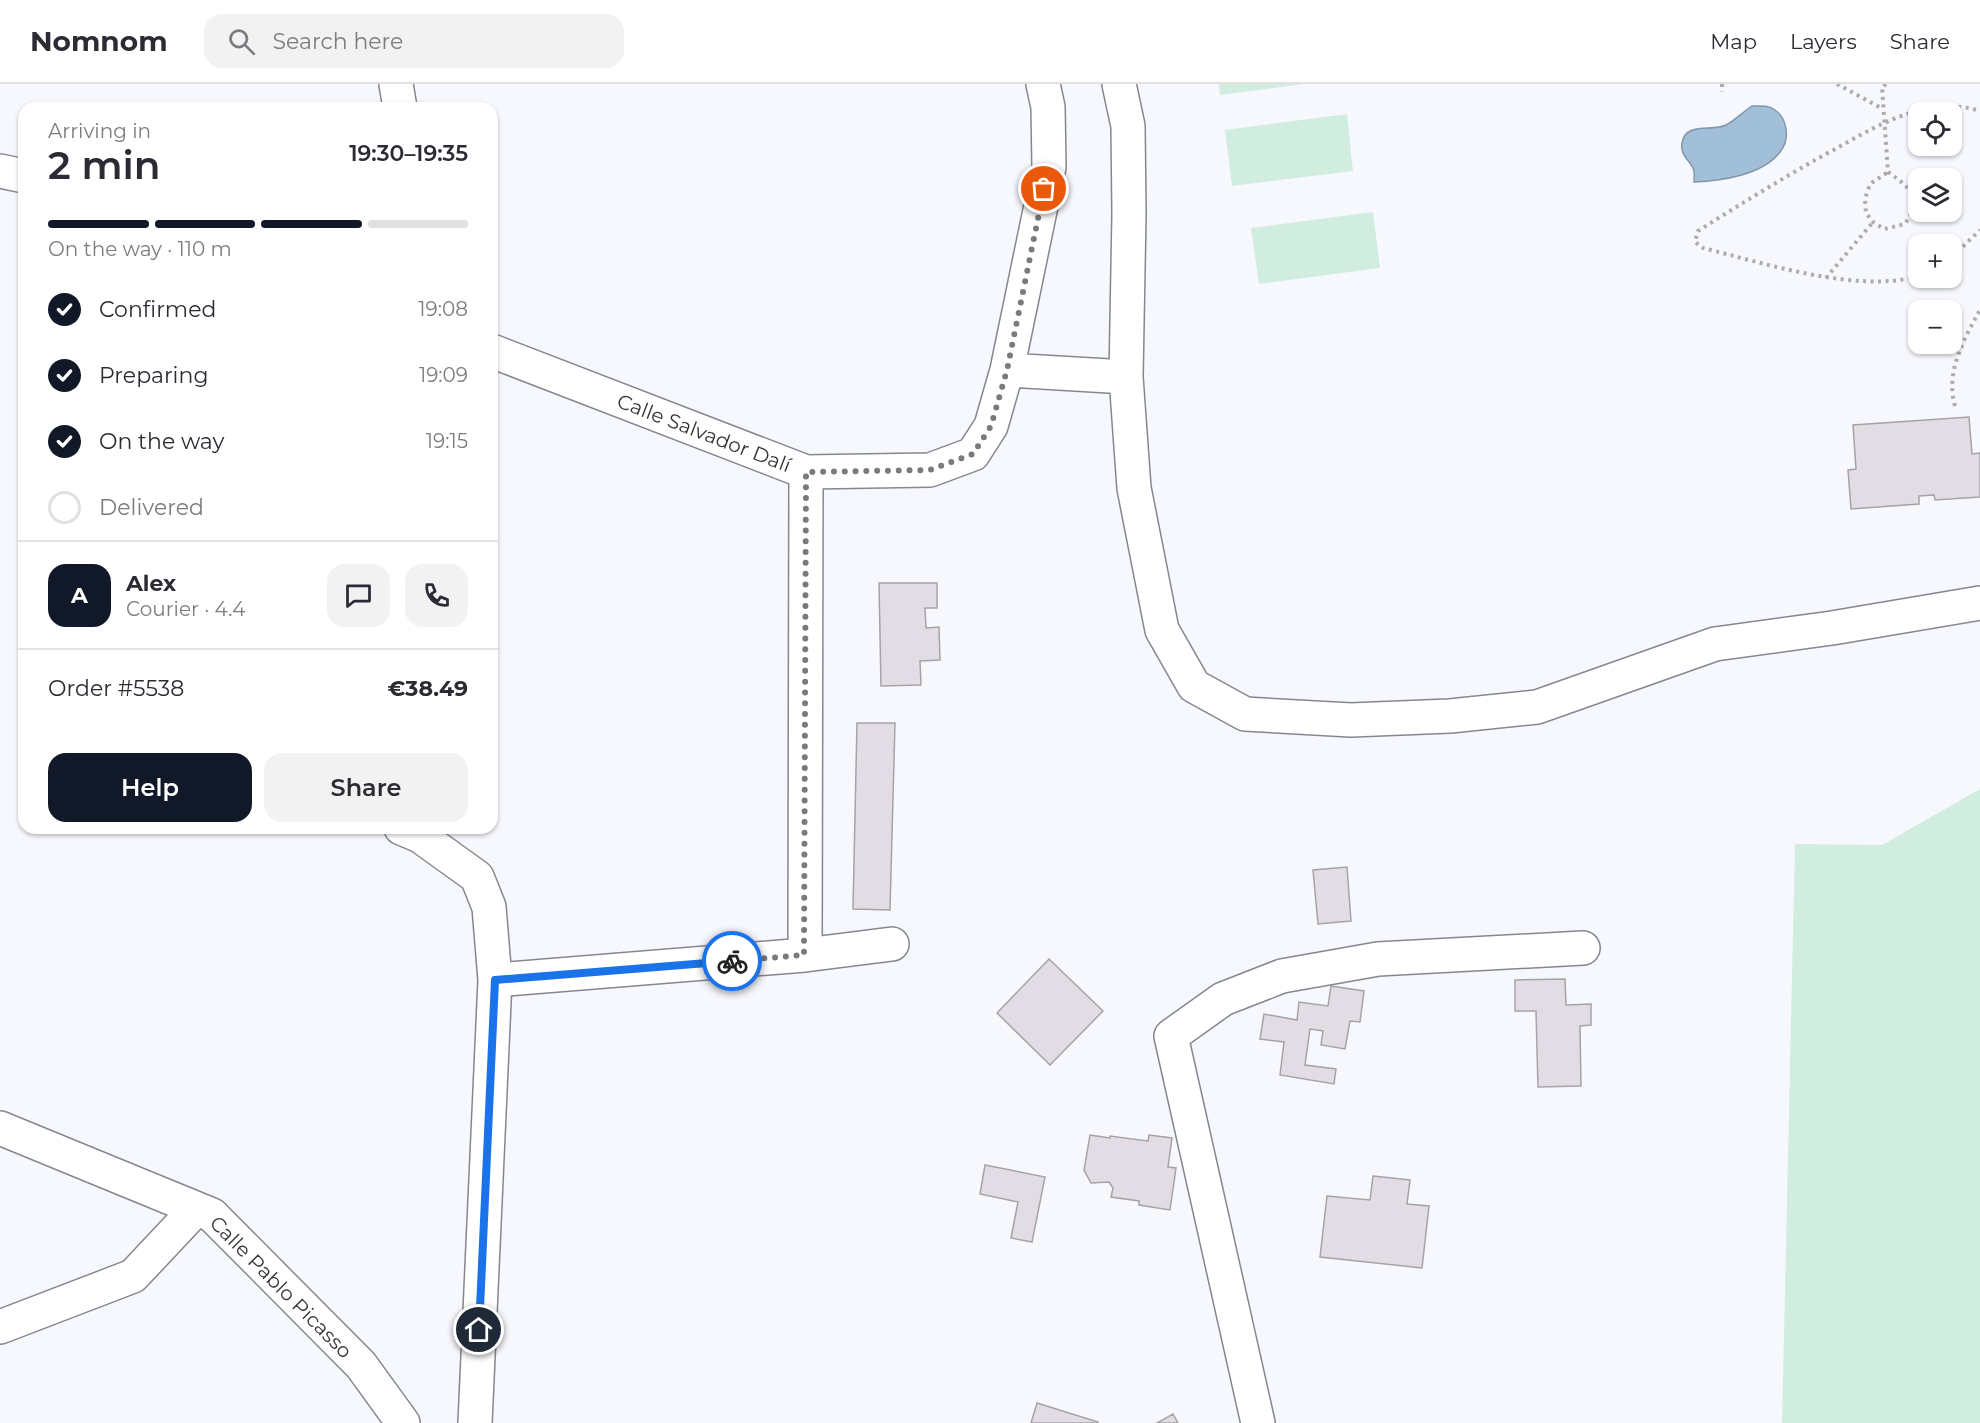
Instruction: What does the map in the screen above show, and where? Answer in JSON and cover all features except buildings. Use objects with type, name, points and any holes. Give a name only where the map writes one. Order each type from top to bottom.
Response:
[{"type":"street","points":[[396,84],[399,102]]},
{"type":"street","name":"Calle Salvador Dalí","points":[[498,353],[806,472],[930,470],[973,454],[991,426],[1007,370],[1049,166],[1048,107],[1043,84]]},
{"type":"street","points":[[1119,84],[1128,126],[1126,377],[1134,488],[1162,630],[1194,686],[1245,714],[1351,720],[1450,716],[1537,707],[1715,644],[1832,628],[1980,603]]},
{"type":"street","points":[[0,171],[18,175]]},
{"type":"street","points":[[1007,370],[1126,377]]},
{"type":"street","points":[[804,955],[806,472]]},
{"type":"street","points":[[415,834],[477,877],[489,908],[495,980],[475,1423]]},
{"type":"street","points":[[495,980],[804,955],[892,944]]},
{"type":"street","points":[[1258,1423],[1171,1036],[1223,999],[1282,976],[1378,959],[1583,948]]},
{"type":"street","name":"Calle Pablo Picasso","points":[[0,1128],[212,1215],[360,1365],[403,1423]]},
{"type":"street","points":[[0,1327],[133,1276],[196,1209]]},
{"type":"path","points":[[1722,84],[1722,92]]},
{"type":"path","points":[[1837,84],[1884,110]]},
{"type":"path","points":[[1886,84],[1882,87],[1888,172]]},
{"type":"path","points":[[1908,278],[1891,281],[1826,278],[1703,248],[1695,242],[1698,231],[1770,185],[1884,122],[1921,110],[1950,106],[1980,111]]},
{"type":"path","points":[[1888,172],[1904,183],[1913,197],[1913,212],[1905,224],[1884,229],[1873,222],[1866,213],[1865,199],[1870,184],[1888,172]]},
{"type":"path","points":[[1826,278],[1873,222]]},
{"type":"path","points":[[1962,247],[1980,230]]},
{"type":"path","points":[[1955,406],[1951,392],[1955,363],[1980,310]]},
{"type":"green space","points":[[1219,84],[1304,84],[1220,95]]},
{"type":"green space","points":[[1347,114],[1353,171],[1232,186],[1225,130]]},
{"type":"green space","points":[[1373,212],[1380,268],[1259,284],[1251,228]]},
{"type":"green space","points":[[1980,789],[1980,1423],[1782,1423],[1795,844],[1882,845]]},
{"type":"water","points":[[1752,106],[1770,107],[1783,119],[1786,136],[1780,152],[1763,166],[1741,175],[1694,182],[1694,169],[1682,151],[1684,136],[1694,129],[1726,125]]},
{"type":"way so far","points":[[732,961],[804,955],[806,472],[930,470],[973,454],[991,426],[1007,370],[1044,189]]},
{"type":"route","points":[[479,1330],[495,980],[732,961]]}]
